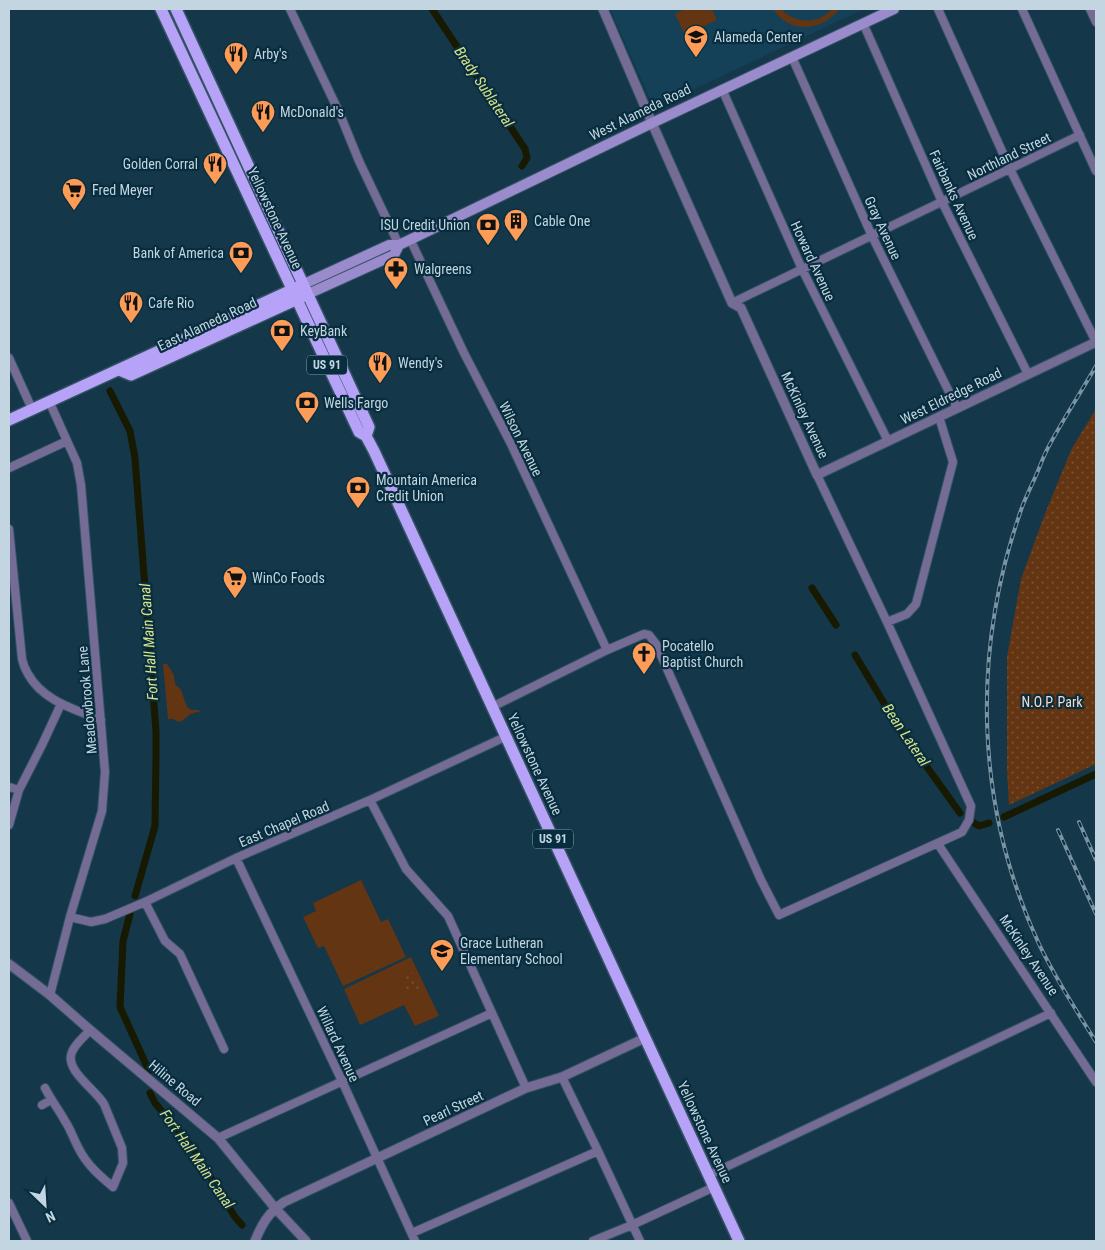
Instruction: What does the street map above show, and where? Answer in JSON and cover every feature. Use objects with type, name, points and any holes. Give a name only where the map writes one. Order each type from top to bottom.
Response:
[{"type":"main road","name":"Yellowstone Avenue","points":[[161,9],[359,432],[366,436],[739,1241]]},
{"type":"main road","name":"Yellowstone Avenue","points":[[176,9],[369,427],[366,436]]},
{"type":"main road","name":"West Alameda Road","points":[[294,295],[394,255],[400,244],[410,239],[722,89],[894,9]]},
{"type":"main road","name":"East Alameda Road","points":[[9,420],[119,370],[294,295]]},
{"type":"street","points":[[290,9],[340,112],[359,161],[400,244]]},
{"type":"street","name":"McKinley Avenue","points":[[604,9],[732,303],[741,308],[971,806],[969,820],[962,832],[938,844],[1096,1082]]},
{"type":"street","points":[[938,9],[1010,169],[1094,331],[1096,342]]},
{"type":"street","points":[[1022,9],[1096,171]]},
{"type":"street","points":[[1090,9],[1096,22]]},
{"type":"street","name":"Fairbanks Avenue","points":[[863,23],[942,202],[1028,374]]},
{"type":"street","name":"Gray Avenue","points":[[792,57],[872,236],[957,408]]},
{"type":"street","name":"Howard Avenue","points":[[722,89],[802,269],[888,441]]},
{"type":"street","name":"Northland Street","points":[[732,303],[1080,135]]},
{"type":"street","name":"Wilson Avenue","points":[[410,239],[464,353],[511,444],[607,650]]},
{"type":"street","name":"West Eldredge Road","points":[[817,475],[1096,342]]},
{"type":"street","points":[[9,358],[32,409]]},
{"type":"street","name":"Meadowbrook Lane","points":[[49,402],[76,463],[81,485],[105,772],[102,811],[70,917],[50,995]]},
{"type":"street","points":[[887,622],[908,614],[916,604],[954,462],[939,417]]},
{"type":"street","points":[[9,468],[67,440]]},
{"type":"street","points":[[9,528],[22,659],[27,674],[38,689],[50,698],[101,720]]},
{"type":"street","points":[[492,707],[607,650],[644,634],[649,635],[656,644],[757,871],[779,914],[916,852],[938,844]]},
{"type":"street","points":[[9,825],[20,790],[61,704]]},
{"type":"street","name":"East Chapel Road","points":[[70,917],[91,922],[105,919],[506,737]]},
{"type":"street","points":[[9,787],[20,790]]},
{"type":"street","points":[[370,800],[406,869],[448,916],[526,1088]]},
{"type":"street","name":"Willard Avenue","points":[[236,858],[416,1241]]},
{"type":"street","points":[[145,902],[165,941],[180,954],[224,1049]]},
{"type":"street","name":"Hiline Road","points":[[9,964],[50,995],[218,1138],[275,1208],[306,1241]]},
{"type":"street","points":[[709,1175],[1051,1012]]},
{"type":"street","points":[[218,1138],[492,1013]]},
{"type":"street","points":[[45,1088],[65,1120],[87,1163],[113,1187],[123,1163],[122,1148],[104,1104],[73,1070],[70,1061],[72,1052],[90,1030]]},
{"type":"street","name":"Pearl Street","points":[[275,1208],[284,1202],[526,1088],[562,1077],[645,1038]]},
{"type":"street","points":[[562,1077],[640,1241]]},
{"type":"street","points":[[42,1105],[51,1100]]},
{"type":"street","points":[[412,1233],[598,1151]]},
{"type":"street","points":[[592,1241],[632,1225],[714,1186]]},
{"type":"street","points":[[9,1203],[27,1241]]},
{"type":"street","points":[[254,1241],[263,1223],[275,1208]]},
{"type":"shaded area","name":"Alameda Center","points":[[610,9],[864,9],[654,108]]},
{"type":"green space","points":[[685,9],[712,9],[717,20],[685,35],[675,14]]},
{"type":"green space","points":[[773,9],[781,9],[790,16],[800,20],[811,20],[825,16],[831,10],[839,9],[824,22],[806,27],[788,23]]},
{"type":"green space","name":"N.O.P. Park","points":[[1096,409],[1096,764],[1009,805],[1007,770],[1007,657],[1021,579],[1072,448]]},
{"type":"green space","points":[[163,664],[167,664],[174,675],[175,684],[181,690],[187,707],[192,710],[199,710],[200,712],[190,714],[179,722],[168,719]]},
{"type":"green space","points":[[361,880],[381,922],[388,919],[406,957],[343,986],[324,946],[318,948],[303,917],[316,911],[313,903]]},
{"type":"green space","points":[[411,957],[439,1016],[415,1026],[404,1005],[360,1025],[344,989]]},
{"type":"green space","points":[[410,968],[420,990],[406,989],[402,978]]},
{"type":"waterway","name":"Brady Sublateral","points":[[432,9],[525,149],[527,158],[522,166]]},
{"type":"waterway","name":"Fort Hall Main Canal","points":[[110,391],[130,431],[135,458],[156,731],[155,826],[135,896]]},
{"type":"waterway","name":"Bean Lateral","points":[[812,588],[836,625]]},
{"type":"waterway","name":"Bean Lateral","points":[[855,655],[899,728],[960,813]]},
{"type":"waterway","name":"Bean Lateral","points":[[1004,817],[1096,774]]},
{"type":"waterway","name":"Bean Lateral","points":[[974,823],[979,826],[989,823]]},
{"type":"waterway","name":"Fort Hall Main Canal","points":[[130,914],[123,941],[120,1007],[149,1071]]},
{"type":"waterway","name":"Fort Hall Main Canal","points":[[150,1093],[155,1103],[192,1147],[235,1217],[242,1225]]},
{"type":"railway","points":[[1096,366],[1045,453],[1022,507],[1005,564],[994,619],[988,674],[987,729],[992,784],[1002,838],[1018,892],[1045,957],[1096,1042]]},
{"type":"railway","points":[[1079,822],[1096,860]]},
{"type":"railway","points":[[1058,830],[1096,914]]},
{"type":"place","name":"Alameda Center","points":[[696,58]]},
{"type":"place","name":"Arby's","points":[[236,75]]},
{"type":"place","name":"McDonald's","points":[[263,133]]},
{"type":"place","name":"Golden Corral","points":[[215,185]]},
{"type":"place","name":"Fred Meyer","points":[[74,211]]},
{"type":"place","name":"Cable One","points":[[516,242]]},
{"type":"place","name":"ISU Credit Union","points":[[488,246]]},
{"type":"place","name":"Bank of America","points":[[241,274]]},
{"type":"place","name":"Walgreens","points":[[396,290]]},
{"type":"place","name":"Cafe Rio","points":[[131,324]]},
{"type":"place","name":"KeyBank","points":[[282,352]]},
{"type":"place","name":"Wendy's","points":[[380,384]]},
{"type":"place","name":"Wells Fargo","points":[[307,424]]},
{"type":"place","name":"Mountain America Credit Union","points":[[358,509]]},
{"type":"place","name":"WinCo Foods","points":[[235,599]]},
{"type":"place","name":"Pocatello Baptist Church","points":[[644,675]]},
{"type":"place","name":"Grace Lutheran Elementary School","points":[[442,972]]}]
